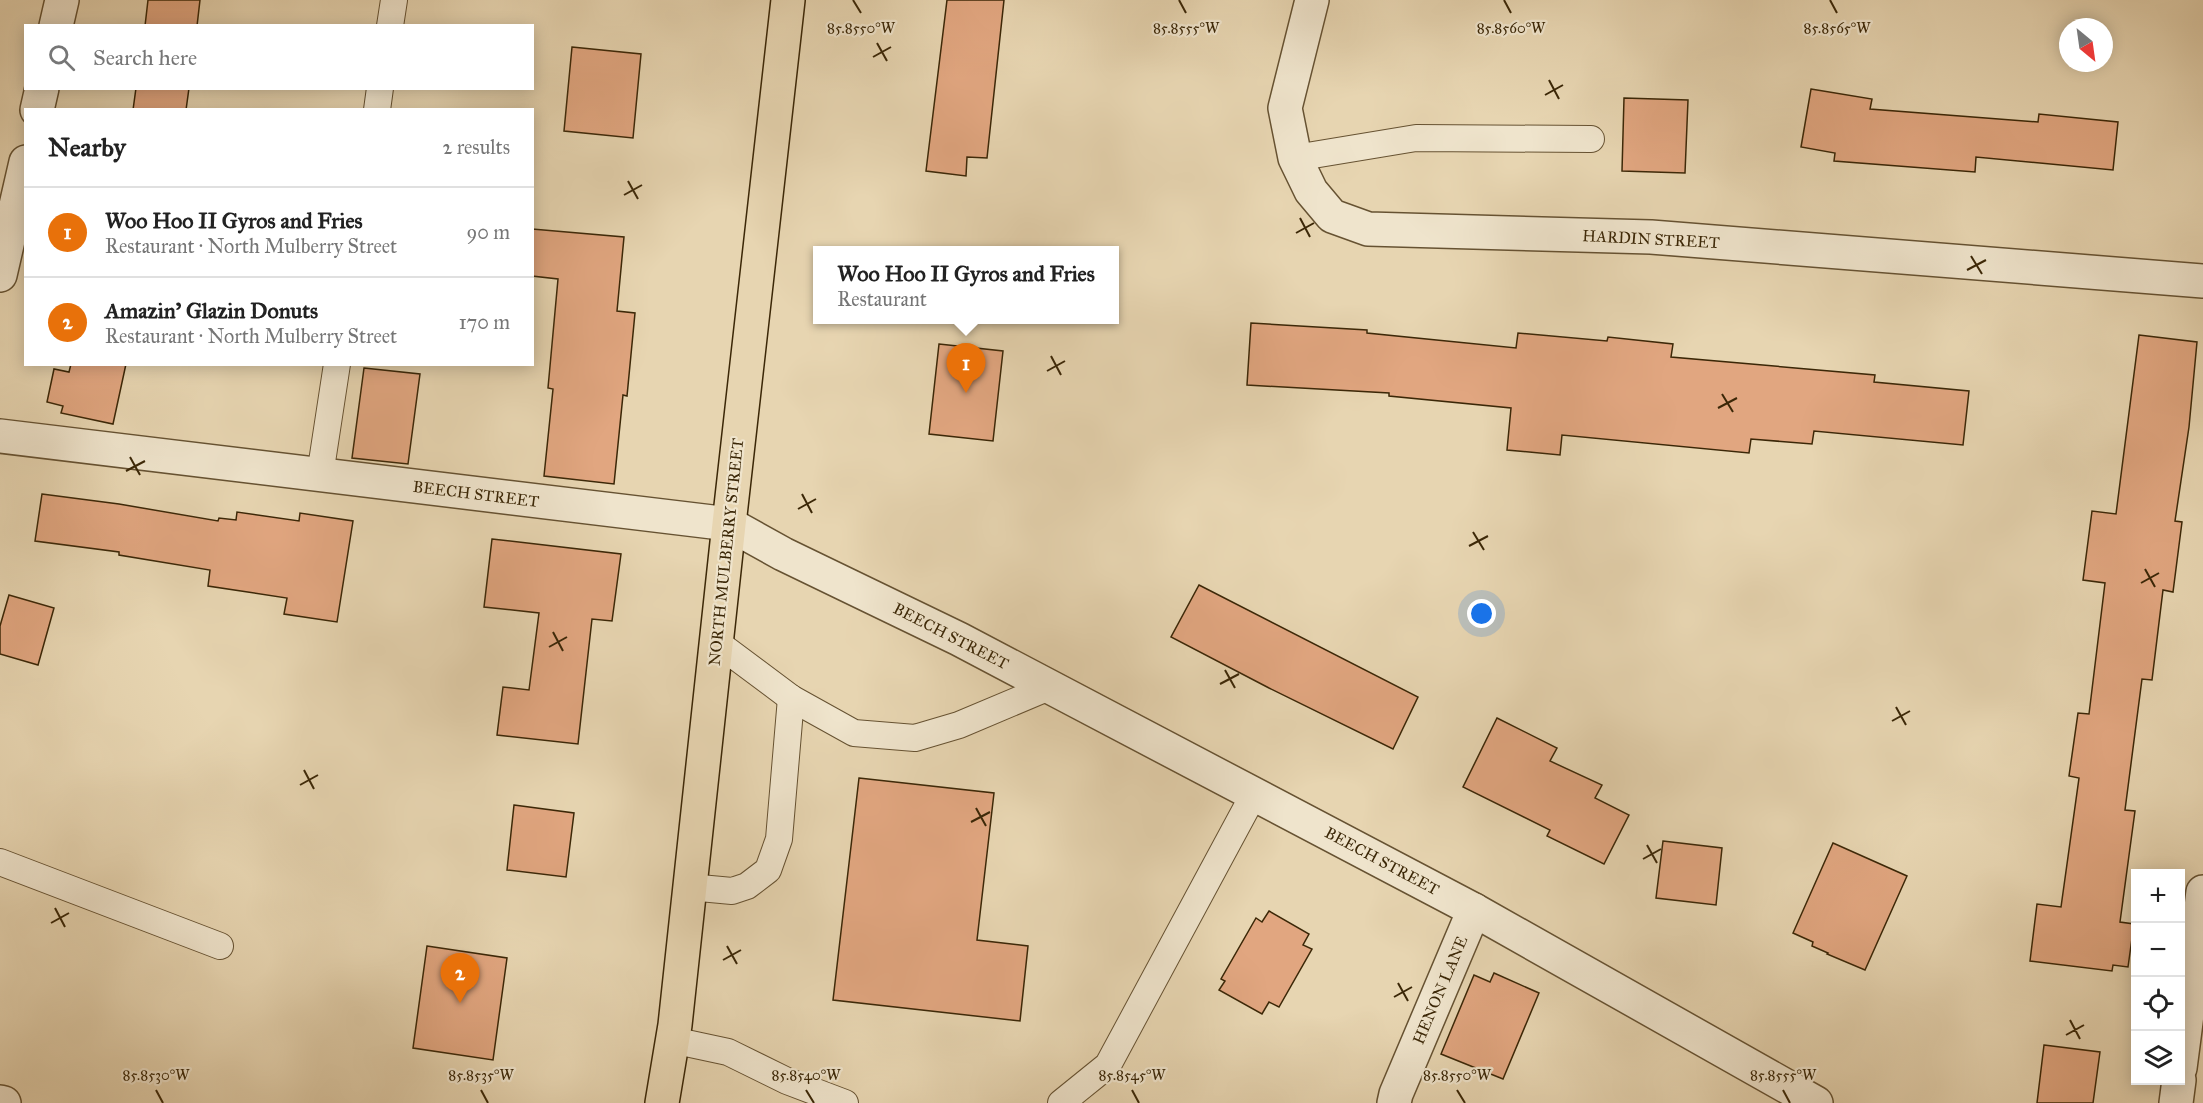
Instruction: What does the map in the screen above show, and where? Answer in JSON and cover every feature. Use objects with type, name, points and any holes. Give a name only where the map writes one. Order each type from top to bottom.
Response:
[{"type":"main road","name":"NORTH MULBERRY STREET","points":[[662,1103],[672,1040],[788,0]]},
{"type":"street","points":[[56,24],[62,0]]},
{"type":"street","name":"HARDIN STREET","points":[[1312,0],[1285,108],[1295,158],[1311,191],[1332,216],[1368,229],[1651,237],[2203,281]]},
{"type":"street","points":[[37,108],[42,90]]},
{"type":"street","points":[[0,275],[24,171]]},
{"type":"street","name":"BEECH STREET","points":[[0,436],[729,524],[783,554],[959,639],[1474,910],[1816,1103]]},
{"type":"street","points":[[2185,1036],[2203,892]]},
{"type":"street","name":"HENON LANE","points":[[1394,1103],[1474,910]]},
{"type":"street","points":[[2176,1103],[2178,1085]]},
{"type":"lane","points":[[390,24],[394,0]]},
{"type":"lane","points":[[377,108],[380,90]]},
{"type":"lane","points":[[1295,158],[1416,138],[1591,139]]},
{"type":"lane","points":[[320,475],[337,366]]},
{"type":"lane","points":[[716,642],[791,698],[854,733],[915,738],[959,725],[1049,687]]},
{"type":"lane","points":[[689,887],[732,891],[747,886],[768,870],[779,838],[791,698]]},
{"type":"lane","points":[[1061,1103],[1108,1065],[1254,794]]},
{"type":"lane","points":[[0,862],[220,946]]},
{"type":"lane","points":[[672,1040],[728,1052],[787,1081],[845,1103]]},
{"type":"building","points":[[148,0],[200,0],[197,24],[145,24]]},
{"type":"building","points":[[947,0],[1004,0],[987,158],[967,157],[966,176],[926,171]]},
{"type":"building","points":[[572,47],[641,54],[633,138],[564,131]]},
{"type":"building","points":[[1811,89],[1872,99],[1870,109],[2038,122],[2039,114],[2118,122],[2113,170],[1976,157],[1975,172],[1834,161],[1835,153],[1801,147]]},
{"type":"building","points":[[136,90],[189,90],[186,108],[133,108]]},
{"type":"building","points":[[1624,98],[1688,100],[1685,173],[1622,171]]},
{"type":"building","points":[[534,229],[624,237],[617,311],[635,313],[627,396],[623,395],[614,484],[544,476],[553,389],[548,388],[558,279],[534,276]]},
{"type":"building","points":[[1251,323],[1367,330],[1367,333],[1516,348],[1518,333],[1607,341],[1608,337],[1673,344],[1671,357],[1875,375],[1874,382],[1969,391],[1963,445],[1814,431],[1812,444],[1751,439],[1749,453],[1562,435],[1560,455],[1507,450],[1511,408],[1389,396],[1389,393],[1247,385]]},
{"type":"building","points":[[2139,335],[2197,342],[2189,427],[2175,521],[2182,522],[2173,592],[2163,590],[2152,680],[2142,679],[2125,810],[2135,811],[2120,922],[2131,924],[2131,946],[2128,967],[2113,965],[2112,971],[2030,961],[2037,904],[2061,907],[2079,778],[2069,776],[2078,713],[2089,714],[2105,583],[2083,580],[2092,511],[2116,514]]},
{"type":"building","points":[[939,344],[1003,351],[993,441],[929,434]]},
{"type":"building","points":[[70,366],[126,366],[113,424],[61,413],[63,406],[47,402],[54,369],[69,372]]},
{"type":"building","points":[[364,368],[420,374],[408,464],[352,458]]},
{"type":"building","points":[[42,494],[218,521],[219,518],[236,520],[237,512],[299,521],[300,513],[353,521],[337,622],[284,614],[287,598],[208,586],[210,570],[119,555],[119,552],[35,541]]},
{"type":"building","points":[[492,539],[621,554],[612,621],[592,619],[578,744],[497,735],[503,687],[529,690],[539,613],[484,607]]},
{"type":"building","points":[[1199,585],[1418,697],[1393,749],[1171,637]]},
{"type":"building","points":[[9,595],[54,608],[38,665],[0,654],[0,626]]},
{"type":"building","points":[[1497,718],[1557,748],[1550,761],[1602,785],[1595,798],[1629,815],[1604,864],[1547,836],[1550,830],[1463,787]]},
{"type":"building","points":[[859,778],[994,793],[977,940],[1028,946],[1020,1021],[833,1000]]},
{"type":"building","points":[[514,805],[574,813],[566,877],[507,870]]},
{"type":"building","points":[[1663,841],[1722,848],[1716,905],[1656,898]]},
{"type":"building","points":[[1833,843],[1907,876],[1865,970],[1827,954],[1812,946],[1813,942],[1793,933]]},
{"type":"building","points":[[1269,911],[1309,934],[1303,945],[1312,949],[1279,1007],[1269,1002],[1262,1014],[1219,990],[1225,981],[1221,979],[1256,918],[1262,922]]},
{"type":"building","points":[[427,946],[507,958],[493,1060],[413,1048]]},
{"type":"building","points":[[1494,973],[1539,993],[1503,1079],[1441,1054],[1474,975],[1490,982]]},
{"type":"building","points":[[2044,1045],[2100,1052],[2093,1103],[2037,1103]]},
{"type":"place","name":"Woo Hoo II Gyros and Fries","points":[[966,393]]},
{"type":"place","name":"Amazin' Glazin Donuts","points":[[460,1003]]}]
